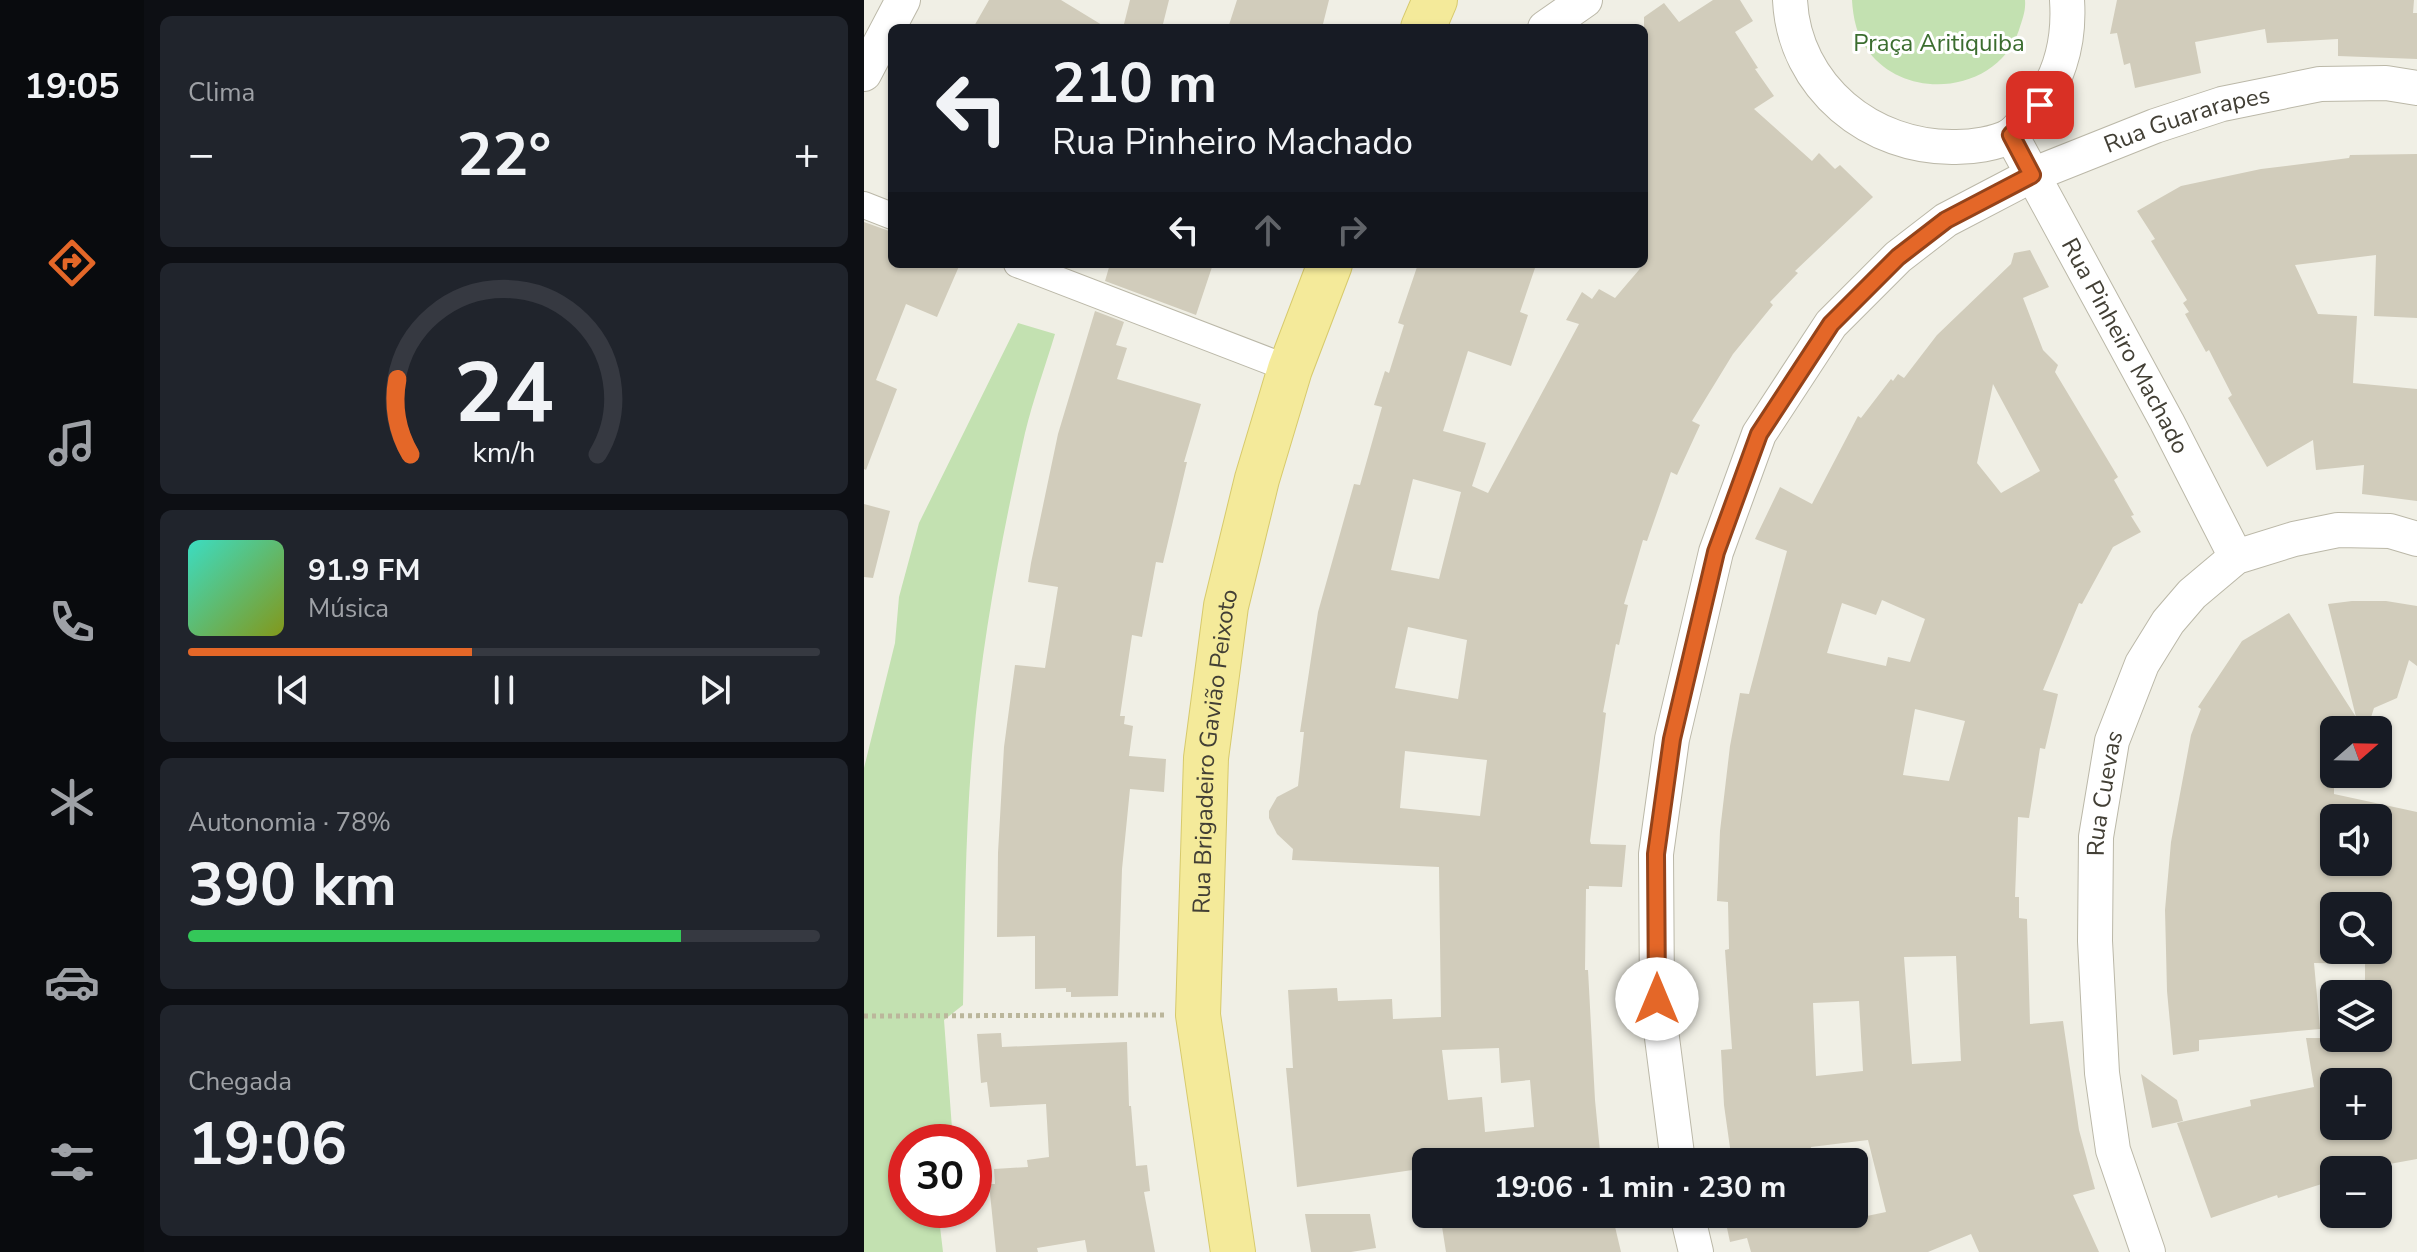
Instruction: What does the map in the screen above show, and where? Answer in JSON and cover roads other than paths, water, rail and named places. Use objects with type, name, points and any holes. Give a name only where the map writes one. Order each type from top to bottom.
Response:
[{"type":"main road","points":[[1425,24],[1435,0]]},
{"type":"main road","name":"Rua Brigadeiro Gavião Peixoto","points":[[1233,1252],[1198,1015],[1206,758],[1226,606],[1257,479],[1290,369],[1328,268]]},
{"type":"street","points":[[890,24],[903,0]]},
{"type":"street","points":[[1551,24],[1585,0]]},
{"type":"street","points":[[1790,0],[1791,16],[1803,55],[1825,90],[1855,118],[1891,138],[1931,148],[1972,147],[2011,135],[2040,105],[2060,67],[2069,24],[2067,0]]},
{"type":"street","points":[[864,74],[888,28]]},
{"type":"street","name":"Rua Guararapes","points":[[1676,1148],[1657,999],[1656,854],[1672,739],[1716,552],[1759,434],[1831,324],[1898,257],[1946,220],[2032,175],[2155,126],[2222,104],[2320,84],[2386,83],[2417,88]]},
{"type":"street","name":"Rua Pinheiro Machado","points":[[2011,135],[2167,422],[2236,557]]},
{"type":"street","points":[[864,205],[888,214]]},
{"type":"street","points":[[1027,268],[1290,369]]},
{"type":"street","name":"Rua Cuevas","points":[[2148,1252],[2113,1150],[2102,1073],[2095,941],[2096,837],[2112,741],[2142,664],[2168,622],[2192,594],[2236,557],[2294,539],[2338,530],[2390,531],[2417,539]]},
{"type":"street","points":[[1690,1228],[1696,1252]]},
{"type":"park label","name":"Praça Aritiquiba","points":[[1939,43]]}]
